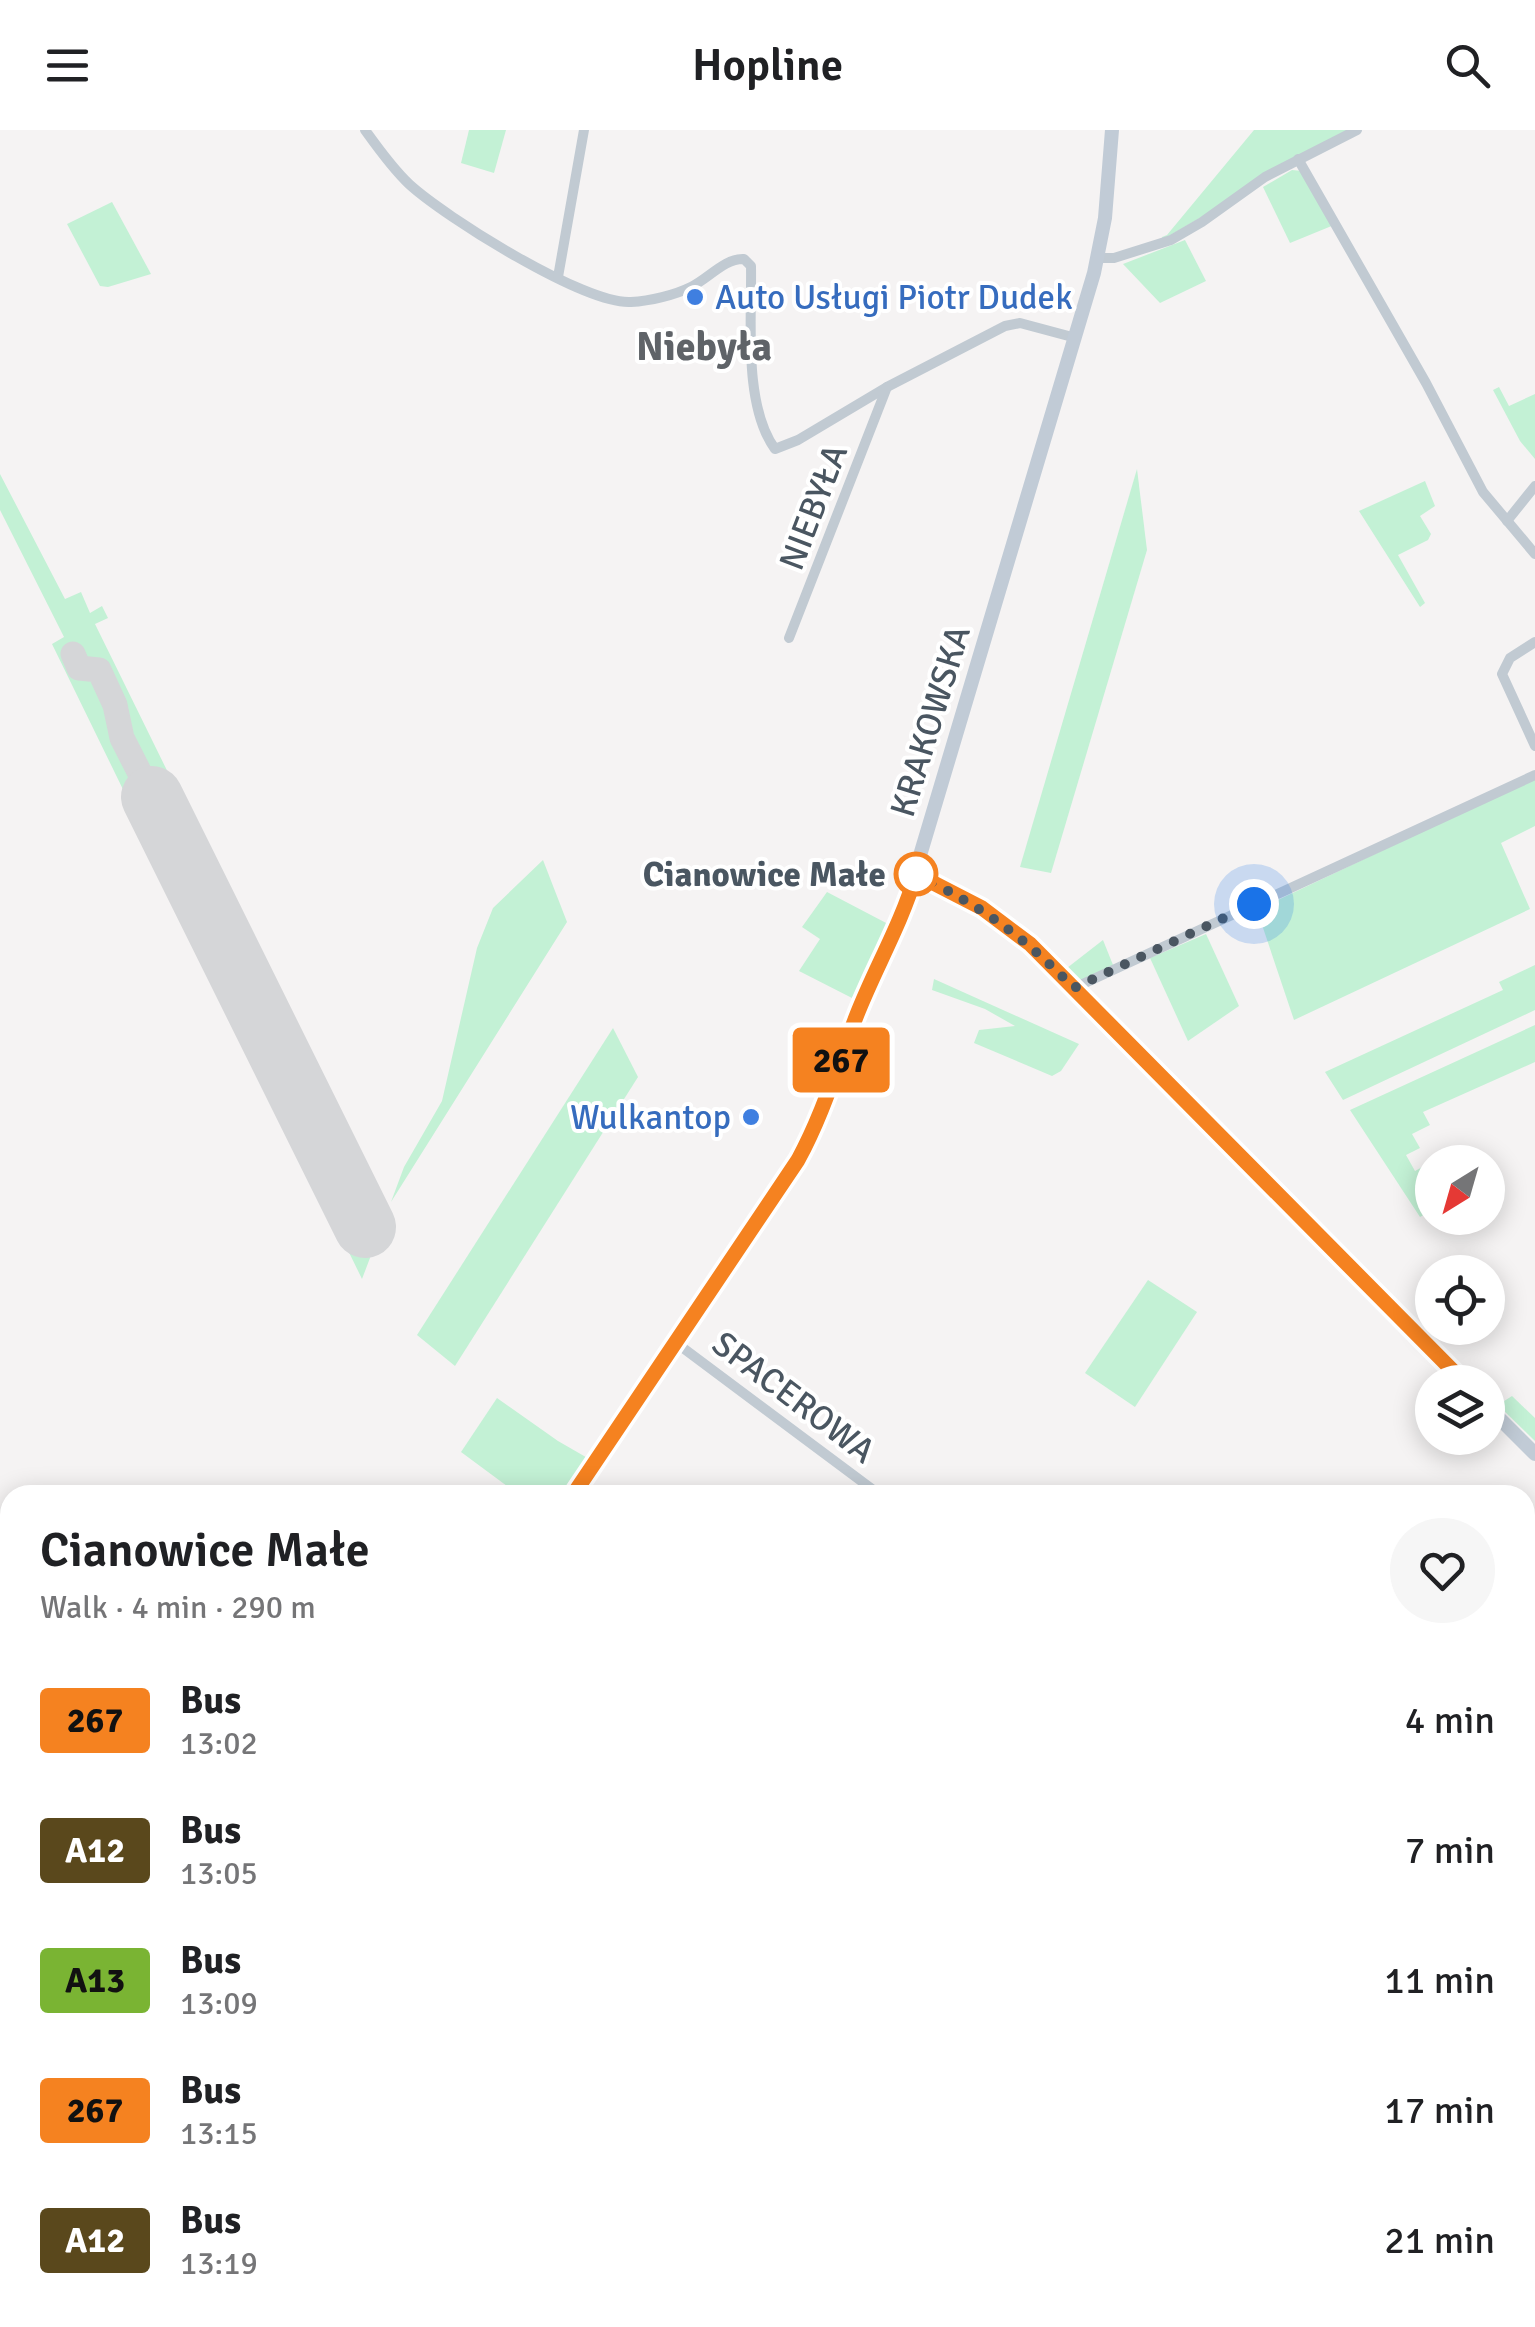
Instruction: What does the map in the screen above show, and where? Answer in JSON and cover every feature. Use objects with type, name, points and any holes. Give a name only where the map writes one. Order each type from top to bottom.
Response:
[{"type":"main road","points":[[1076,338],[1098,258],[1112,130]]},
{"type":"main road","name":"KRAKOWSKA","points":[[580,1485],[786,1179],[818,1124],[855,1019],[901,919],[916,874],[1076,338]]},
{"type":"main road","points":[[916,874],[970,900],[1005,924],[1074,988],[1447,1365]]},
{"type":"main road","points":[[1505,1423],[1535,1454]]},
{"type":"street","points":[[364,130],[409,184],[466,225],[612,301],[633,302],[690,288],[740,258],[750,266],[754,385],[760,422],[775,449],[1010,324],[1020,323],[1076,338]]},
{"type":"street","points":[[558,276],[584,130]]},
{"type":"street","points":[[1098,258],[1114,258],[1171,240],[1265,177],[1357,130]]},
{"type":"street","points":[[1298,160],[1426,383],[1483,492],[1535,554]]},
{"type":"street","name":"NIEBYŁA","points":[[789,638],[886,392]]},
{"type":"street","points":[[1507,522],[1535,486]]},
{"type":"street","points":[[1535,642],[1510,658],[1502,674],[1535,746]]},
{"type":"street","points":[[1074,988],[1535,774]]},
{"type":"street","name":"SPACEROWA","points":[[675,1342],[867,1485]]},
{"type":"green space","points":[[469,130],[506,130],[494,173],[461,163]]},
{"type":"green space","points":[[1254,130],[1351,130],[1162,240],[1162,237]]},
{"type":"green space","points":[[1292,170],[1302,171],[1334,225],[1290,243],[1263,187]]},
{"type":"green space","points":[[112,202],[151,274],[108,287],[100,286],[67,224]]},
{"type":"green space","points":[[1185,240],[1206,281],[1160,303],[1123,264]]},
{"type":"green space","points":[[1499,387],[1509,406],[1535,394],[1535,459],[1520,441],[1493,390]]},
{"type":"green space","points":[[1137,469],[1147,550],[1051,873],[1020,867]]},
{"type":"green space","points":[[0,474],[65,599],[81,592],[90,613],[102,606],[108,618],[95,624],[386,1216],[362,1279],[52,644],[64,637],[0,510]]},
{"type":"green space","points":[[1425,481],[1435,506],[1420,516],[1431,534],[1428,540],[1398,555],[1425,603],[1420,607],[1359,511]]},
{"type":"green space","points":[[1535,778],[1535,826],[1501,843],[1530,909],[1294,1020],[1257,910]]},
{"type":"green space","points":[[543,860],[567,922],[391,1202],[404,1167],[442,1101],[477,948],[493,908]]},
{"type":"green space","points":[[827,892],[890,925],[852,998],[799,971],[820,939],[802,927]]},
{"type":"green space","points":[[1206,934],[1239,1006],[1188,1041],[1150,958]]},
{"type":"green space","points":[[1103,940],[1113,965],[1080,982],[1067,968]]},
{"type":"green space","points":[[1535,965],[1535,1010],[1343,1100],[1325,1072],[1503,990],[1499,982]]},
{"type":"green space","points":[[934,979],[1079,1044],[1061,1071],[1052,1076],[974,1043],[979,1030],[1015,1026],[985,1009],[932,990]]},
{"type":"green space","points":[[1535,1025],[1535,1062],[1423,1112],[1430,1125],[1412,1134],[1418,1145],[1406,1155],[1415,1171],[1415,1209],[1350,1110]]},
{"type":"green space","points":[[613,1028],[638,1077],[455,1366],[417,1335]]},
{"type":"green space","points":[[1148,1280],[1197,1312],[1135,1407],[1085,1373]]},
{"type":"green space","points":[[1512,1396],[1535,1418],[1535,1441],[1505,1412],[1505,1400]]},
{"type":"green space","points":[[497,1398],[591,1460],[572,1485],[506,1485],[461,1452]]},
{"type":"taxiway","points":[[73,654],[79,668],[99,670],[115,705],[122,738],[152,797]]},
{"type":"runway","points":[[152,797],[365,1227]]},
{"type":"bus line","name":"267","points":[[580,1485],[786,1179],[818,1124],[855,1019],[901,919],[916,874],[982,908],[1030,944],[1447,1365]]},
{"type":"place","name":"Auto Usługi Piotr Dudek","points":[[695,297]]},
{"type":"place","name":"Cianowice Małe","points":[[916,874]]},
{"type":"place","name":"Wulkantop","points":[[751,1117]]},
{"type":"district","name":"Niebyła","points":[[704,346]]},
{"type":"route","points":[[916,874],[970,900],[1005,924],[1074,988],[1254,904]]}]
